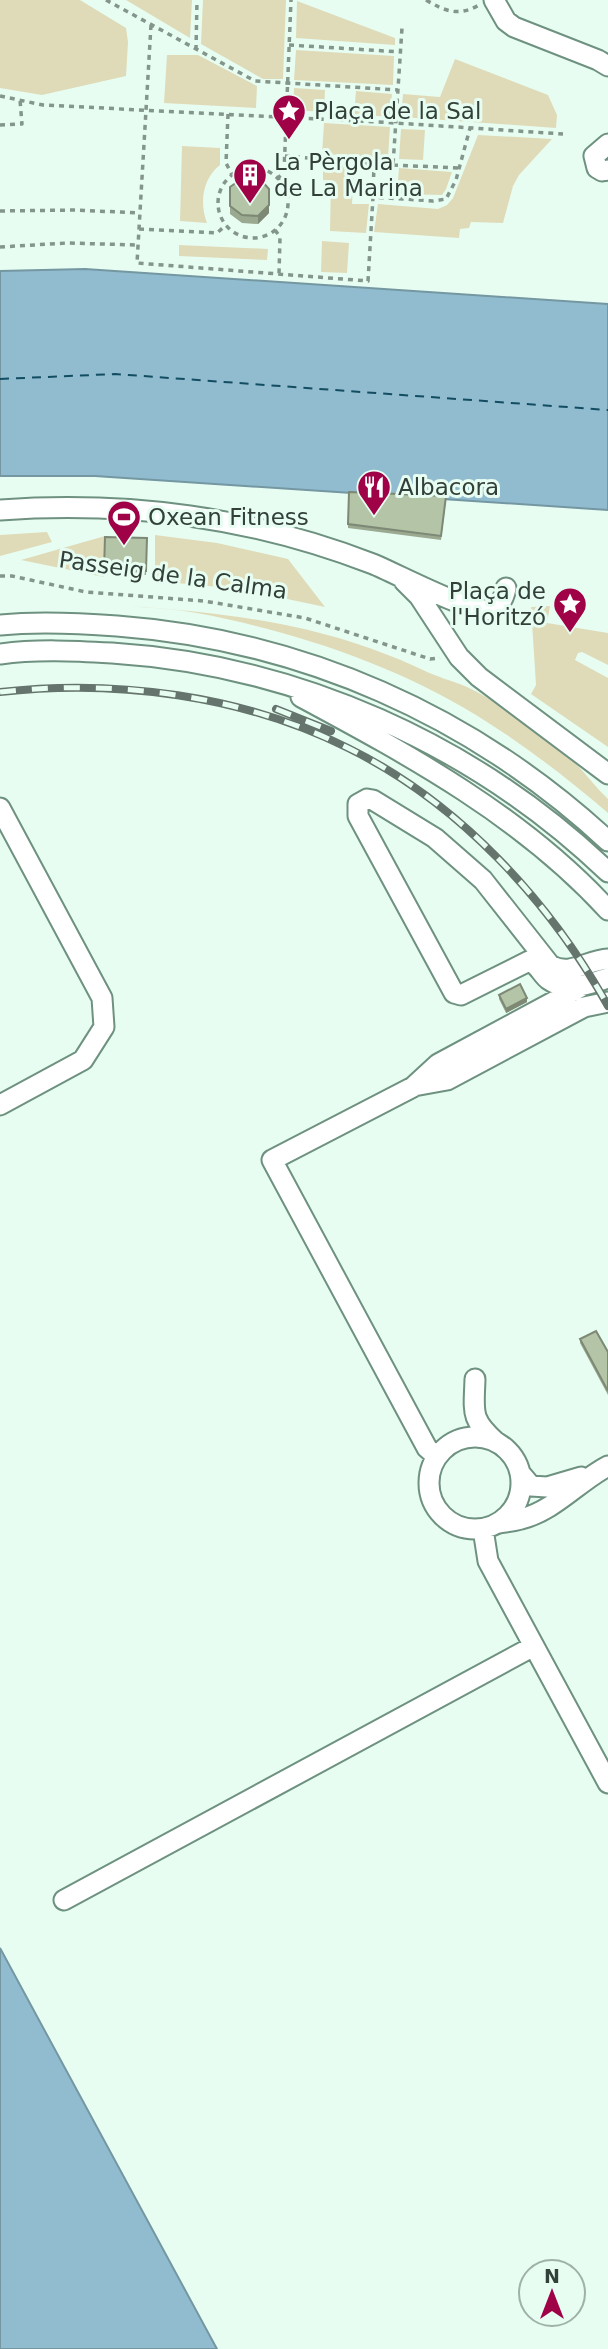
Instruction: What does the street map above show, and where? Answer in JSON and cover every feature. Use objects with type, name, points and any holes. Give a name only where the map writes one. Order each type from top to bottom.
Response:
[{"type":"street","points":[[494,0],[506,21],[514,27],[608,66]]},
{"type":"street","points":[[608,144],[594,156],[594,163],[602,171],[608,170]]},
{"type":"street","points":[[0,510],[122,508],[212,519],[297,538],[332,549],[485,610],[502,601],[506,588]]},
{"type":"street","points":[[398,576],[419,596],[459,656],[479,677],[514,706],[598,760],[608,774]]},
{"type":"street","points":[[0,625],[82,623],[147,628],[231,642],[339,672],[405,702],[481,744],[568,806],[608,841]]},
{"type":"street","points":[[0,654],[81,652],[144,655],[213,665],[333,698],[395,725],[440,749],[540,812],[608,872]]},
{"type":"street","points":[[263,677],[386,743],[521,829],[580,879],[608,910]]},
{"type":"street","points":[[608,959],[592,961],[568,971],[550,965],[482,880],[435,838],[373,800],[367,799],[358,804],[358,816],[454,993],[461,995],[529,961],[557,984],[584,986],[608,978]]},
{"type":"street","points":[[0,808],[102,998],[104,1027],[83,1060],[0,1105]]},
{"type":"street","points":[[436,1456],[427,1448],[272,1160],[413,1087],[447,1080],[564,1007],[584,986]]},
{"type":"street","points":[[564,1007],[584,1007],[608,1002]]},
{"type":"street","points":[[475,1379],[476,1421],[515,1461],[525,1482],[540,1487],[600,1470]]},
{"type":"street","points":[[500,1444],[472,1437],[457,1441],[436,1456],[429,1475],[429,1490],[433,1504],[453,1525],[468,1529],[524,1519],[561,1499],[600,1470]]},
{"type":"street","points":[[491,1526],[510,1514],[518,1501],[520,1473]]},
{"type":"street","points":[[491,1526],[488,1560],[608,1783]]},
{"type":"street","points":[[64,1900],[534,1646]]},
{"type":"path","points":[[106,0],[255,81],[398,90]]},
{"type":"path","points":[[196,51],[197,0]]},
{"type":"path","points":[[277,179],[284,172],[291,0]]},
{"type":"path","points":[[426,0],[440,8],[456,12],[467,12],[488,0]]},
{"type":"path","points":[[151,25],[137,263],[368,281],[374,164]]},
{"type":"path","points":[[393,165],[402,28]]},
{"type":"path","points":[[289,45],[401,52]]},
{"type":"path","points":[[0,96],[43,105],[563,134]]},
{"type":"path","points":[[0,125],[22,124],[20,100]]},
{"type":"path","points":[[228,114],[226,163],[232,176]]},
{"type":"path","points":[[373,197],[433,201],[446,199],[456,180],[470,128]]},
{"type":"path","points":[[285,156],[459,168]]},
{"type":"path","points":[[246,169],[257,169],[268,172],[277,179],[288,199],[287,211],[275,230],[265,236],[253,238],[242,236],[226,225],[219,212],[218,201],[220,190],[232,176],[246,169]]},
{"type":"path","points":[[0,211],[140,213]]},
{"type":"path","points":[[139,229],[217,233],[226,225]]},
{"type":"path","points":[[275,230],[280,237],[279,274]]},
{"type":"path","points":[[0,247],[67,243],[138,245]]},
{"type":"path","name":"Passeig de la Calma","points":[[0,576],[12,576],[86,592],[248,607],[305,618],[430,659],[459,656]]},
{"type":"shaded area","points":[[0,0],[80,0],[126,28],[126,76],[42,95],[0,88]]},
{"type":"shaded area","points":[[126,0],[192,0],[190,38]]},
{"type":"shaded area","points":[[203,0],[286,0],[283,79],[263,79],[201,44]]},
{"type":"shaded area","points":[[297,1],[395,38],[395,45],[296,38]]},
{"type":"shaded area","points":[[296,50],[394,56],[393,85],[294,80]]},
{"type":"shaded area","points":[[167,55],[198,55],[257,86],[256,108],[164,103]]},
{"type":"shaded area","points":[[455,59],[548,95],[557,115],[556,128],[401,117],[403,94],[440,97]]},
{"type":"shaded area","points":[[294,88],[325,90],[324,112],[293,110]]},
{"type":"shaded area","points":[[356,91],[392,94],[390,117],[354,114]]},
{"type":"shaded area","points":[[324,123],[390,127],[388,158],[322,154]]},
{"type":"shaded area","points":[[401,129],[425,130],[423,160],[399,159]]},
{"type":"shaded area","points":[[478,135],[552,139],[519,175],[513,186],[503,223],[471,222],[469,228],[460,229],[459,238],[374,232],[378,204],[438,209],[447,205],[453,198]]},
{"type":"shaded area","points":[[182,146],[220,148],[220,165],[214,170],[204,191],[203,207],[207,223],[180,221]]},
{"type":"shaded area","points":[[323,164],[354,166],[352,204],[369,204],[366,233],[330,231],[331,181],[323,180]]},
{"type":"shaded area","points":[[399,168],[452,172],[442,195],[397,194]]},
{"type":"shaded area","points":[[322,241],[349,243],[347,273],[321,272]]},
{"type":"shaded area","points":[[179,245],[268,249],[267,260],[179,256]]},
{"type":"shaded area","points":[[47,532],[52,542],[0,556],[0,535]]},
{"type":"shaded area","points":[[155,535],[217,543],[288,559],[325,607],[240,589],[155,581]]},
{"type":"shaded area","points":[[105,536],[104,577],[21,560]]},
{"type":"shaded area","name":"Plaça de l'Horitzó","points":[[550,606],[547,623],[608,633],[608,665],[582,652],[578,653],[575,660],[608,678],[608,747],[531,694],[536,685],[531,607]]},
{"type":"shaded area","points":[[156,608],[243,618],[315,632],[386,654],[467,687],[513,714],[563,751],[608,799],[608,813],[511,737],[411,680],[341,652],[269,629],[197,613]]},
{"type":"water","points":[[85,269],[608,304],[608,510],[95,476],[0,476],[0,271]]},
{"type":"water","points":[[0,1948],[217,2349],[0,2349]]},
{"type":"building","name":"La Pèrgola de La Marina","points":[[243,178],[259,178],[269,189],[269,205],[258,216],[242,215],[230,206],[230,187]]},
{"type":"building","points":[[349,492],[446,496],[441,536],[348,524]]},
{"type":"building","points":[[105,537],[147,538],[146,571],[104,570]]},
{"type":"building","points":[[520,984],[527,998],[506,1009],[499,995]]},
{"type":"building","points":[[596,1331],[608,1352],[608,1391],[580,1339]]},
{"type":"ferry route","points":[[0,379],[115,374],[608,410]]},
{"type":"railway","points":[[0,692],[88,688],[178,695],[265,715],[348,748],[427,796],[463,825],[497,858],[529,892],[558,929],[608,1006]]},
{"type":"railway","points":[[276,709],[331,731]]},
{"type":"place","name":"Plaça de la Sal","points":[[289,141]]},
{"type":"place","name":"La Pèrgola de La Marina","points":[[250,205]]},
{"type":"place","name":"Albacora","points":[[374,517]]},
{"type":"place","name":"Oxean Fitness","points":[[124,547]]},
{"type":"place","name":"Plaça de l'Horitzó","points":[[570,634]]}]
